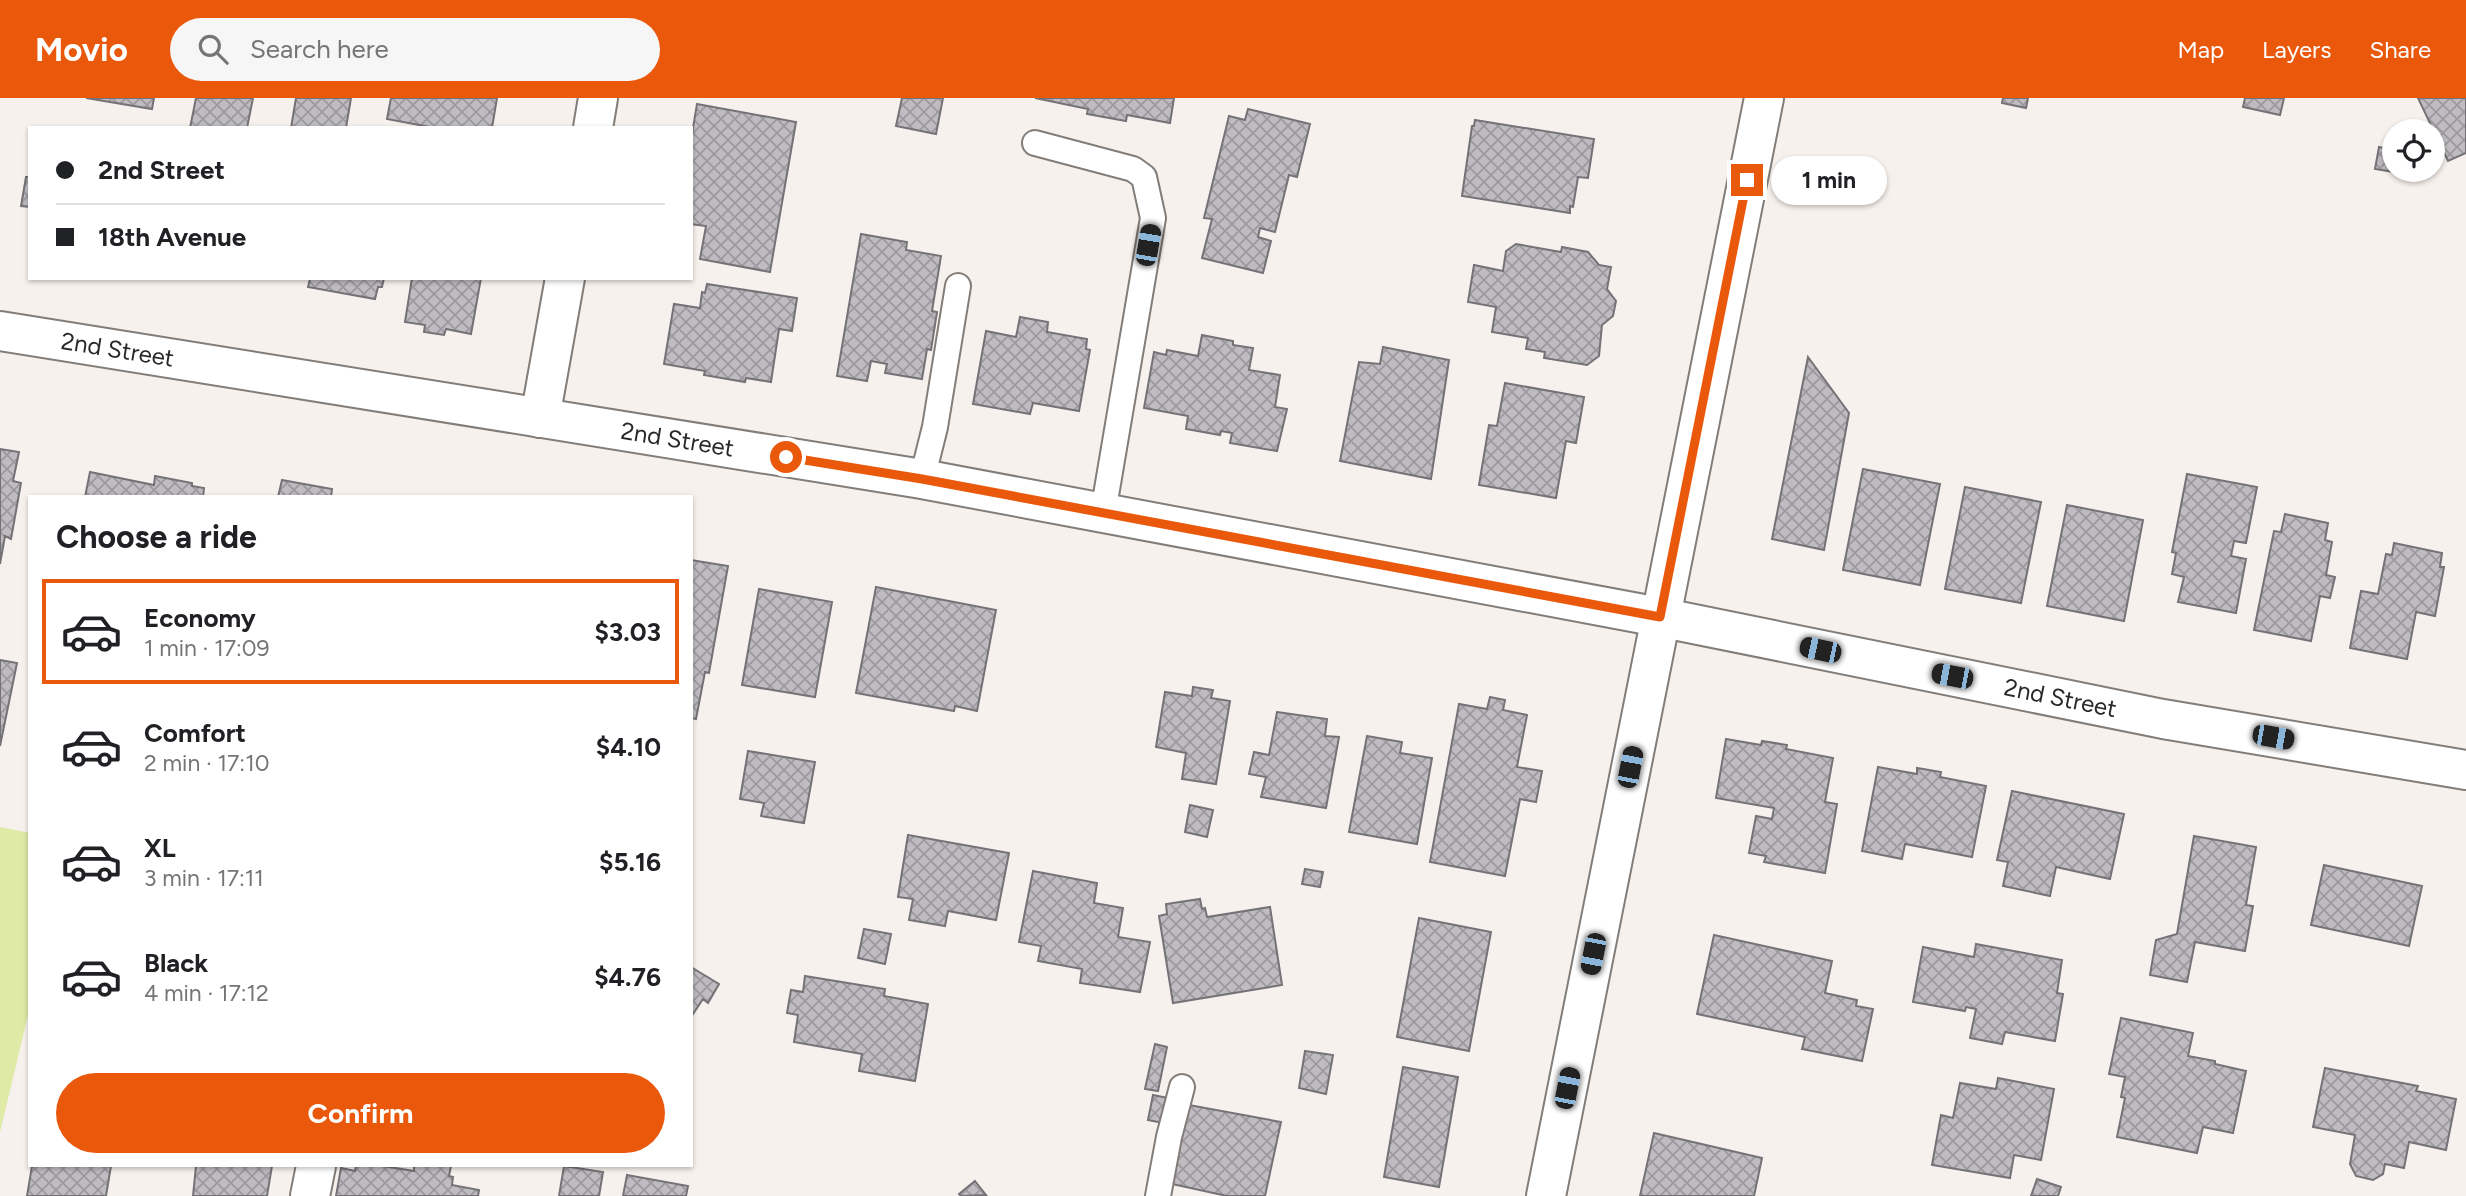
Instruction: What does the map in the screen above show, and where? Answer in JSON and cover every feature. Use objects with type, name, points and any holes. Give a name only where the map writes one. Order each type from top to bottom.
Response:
[{"type":"street","points":[[593,126],[598,98]]},
{"type":"street","points":[[1546,1196],[1764,98]]},
{"type":"street","points":[[540,418],[565,280]]},
{"type":"street","name":"2nd Street","points":[[0,331],[922,479],[1660,617],[2163,719],[2466,770]]},
{"type":"street","points":[[310,1196],[316,1167]]},
{"type":"lane","points":[[1035,143],[1133,169],[1144,177],[1153,218],[1103,513]]},
{"type":"lane","points":[[922,479],[935,427],[958,286]]},
{"type":"lane","points":[[1158,1196],[1182,1087]]},
{"type":"green space","points":[[0,827],[28,833],[28,1015],[0,1132]]},
{"type":"building","points":[[86,98],[154,98],[152,109]]},
{"type":"building","points":[[196,98],[253,98],[247,126],[190,126]]},
{"type":"building","points":[[296,98],[351,98],[346,126],[291,126]]},
{"type":"building","points":[[391,98],[497,98],[492,126],[424,126],[387,119]]},
{"type":"building","points":[[902,98],[943,98],[936,134],[896,126]]},
{"type":"building","points":[[1035,98],[1174,98],[1170,123],[1127,115],[1126,121],[1087,114],[1088,109]]},
{"type":"building","points":[[2003,98],[2028,98],[2026,108],[2002,103]]},
{"type":"building","points":[[2245,98],[2284,98],[2280,115],[2243,107]]},
{"type":"building","points":[[2418,98],[2466,98],[2466,153],[2448,161],[2445,155],[2445,119],[2428,119]]},
{"type":"building","points":[[697,104],[796,122],[770,272],[700,259],[706,226],[693,224],[693,128]]},
{"type":"building","points":[[1248,109],[1310,124],[1297,177],[1289,175],[1275,232],[1260,228],[1258,237],[1271,241],[1263,273],[1202,258],[1212,219],[1204,218],[1229,116],[1245,120]]},
{"type":"building","points":[[1475,120],[1594,139],[1588,178],[1578,177],[1570,213],[1462,196]]},
{"type":"building","points":[[2379,147],[2382,148],[2382,170],[2375,169]]},
{"type":"building","points":[[26,177],[28,177],[28,207],[21,206]]},
{"type":"building","points":[[861,234],[907,242],[906,250],[941,256],[932,311],[937,312],[931,350],[927,349],[922,379],[885,373],[887,364],[871,361],[867,381],[837,376]]},
{"type":"building","points":[[1516,244],[1561,252],[1562,247],[1588,252],[1599,265],[1611,267],[1607,289],[1616,301],[1613,316],[1602,325],[1599,356],[1587,365],[1544,358],[1545,352],[1526,349],[1528,338],[1492,332],[1496,307],[1468,302],[1474,265],[1503,271],[1506,251]]},
{"type":"building","points":[[310,280],[384,280],[382,287],[378,287],[375,299],[308,287]]},
{"type":"building","points":[[412,280],[481,280],[471,334],[446,329],[444,335],[424,332],[425,325],[405,322]]},
{"type":"building","points":[[707,284],[797,298],[792,331],[779,329],[771,382],[746,378],[745,382],[664,364],[674,304],[700,308],[702,292],[705,293]]},
{"type":"building","points":[[1020,317],[1048,322],[1047,332],[1087,339],[1086,349],[1090,350],[1079,411],[1033,403],[1030,414],[973,404],[986,331],[1016,337]]},
{"type":"building","points":[[1202,335],[1253,348],[1249,370],[1280,375],[1275,407],[1287,409],[1277,451],[1230,443],[1232,433],[1221,431],[1220,435],[1186,429],[1188,416],[1144,408],[1154,352],[1166,355],[1167,350],[1198,356]]},
{"type":"building","points":[[1383,347],[1449,360],[1431,479],[1340,461],[1359,362],[1380,364]]},
{"type":"building","points":[[1808,357],[1849,413],[1824,550],[1772,539]]},
{"type":"building","points":[[1505,383],[1584,397],[1576,443],[1566,441],[1556,498],[1479,485],[1489,425],[1497,426]]},
{"type":"building","points":[[0,449],[19,452],[13,481],[21,483],[11,539],[5,536],[0,564]]},
{"type":"building","points":[[1863,469],[1940,484],[1920,585],[1843,570]]},
{"type":"building","points":[[90,472],[154,485],[155,476],[204,488],[203,495],[85,495]]},
{"type":"building","points":[[2187,474],[2257,487],[2246,543],[2234,541],[2231,556],[2246,559],[2236,613],[2178,602],[2184,577],[2172,574],[2176,553],[2172,552]]},
{"type":"building","points":[[282,480],[332,489],[331,495],[278,495]]},
{"type":"building","points":[[1965,487],[2041,502],[2021,603],[1945,589]]},
{"type":"building","points":[[2067,505],[2143,520],[2124,621],[2047,606]]},
{"type":"building","points":[[2285,514],[2328,523],[2325,540],[2332,542],[2326,575],[2335,577],[2330,598],[2320,596],[2311,641],[2254,630],[2274,531],[2281,532]]},
{"type":"building","points":[[2394,543],[2442,553],[2440,567],[2444,567],[2435,616],[2416,612],[2407,659],[2350,648],[2361,591],[2378,594],[2386,554],[2392,555]]},
{"type":"building","points":[[693,560],[728,566],[709,673],[705,672],[696,719],[693,718]]},
{"type":"building","points":[[876,587],[996,610],[977,711],[955,706],[954,711],[856,693]]},
{"type":"building","points":[[759,589],[832,602],[815,697],[742,685]]},
{"type":"building","points":[[0,660],[17,663],[0,746]]},
{"type":"building","points":[[1193,687],[1213,690],[1211,698],[1230,701],[1216,784],[1182,779],[1186,753],[1156,747],[1165,692],[1192,696]]},
{"type":"building","points":[[1490,697],[1505,700],[1503,710],[1527,715],[1517,767],[1542,771],[1536,802],[1520,799],[1505,876],[1430,862],[1459,704],[1487,709]]},
{"type":"building","points":[[1277,712],[1327,719],[1325,736],[1339,737],[1326,808],[1261,797],[1266,777],[1249,774],[1254,752],[1269,755]]},
{"type":"building","points":[[1367,736],[1402,742],[1400,753],[1432,758],[1417,844],[1349,832]]},
{"type":"building","points":[[1726,739],[1761,745],[1762,741],[1787,745],[1786,749],[1833,758],[1825,802],[1837,804],[1825,873],[1764,862],[1766,856],[1749,853],[1756,816],[1772,819],[1774,808],[1716,798]]},
{"type":"building","points":[[748,751],[815,762],[804,823],[761,816],[764,803],[740,799]]},
{"type":"building","points":[[1878,767],[1917,774],[1917,768],[1941,772],[1940,777],[1986,786],[1972,857],[1905,844],[1902,859],[1862,851]]},
{"type":"building","points":[[2012,791],[2124,814],[2110,879],[2056,867],[2050,896],[2003,886],[2008,862],[1997,860]]},
{"type":"building","points":[[1190,805],[1213,810],[1207,837],[1185,832]]},
{"type":"building","points":[[908,835],[1009,853],[996,920],[948,911],[945,926],[909,920],[913,899],[898,897]]},
{"type":"building","points":[[2194,836],[2256,847],[2246,905],[2253,906],[2245,951],[2195,942],[2187,982],[2150,975],[2156,940],[2177,934]]},
{"type":"building","points":[[2324,865],[2422,886],[2409,946],[2311,925]]},
{"type":"building","points":[[1305,869],[1323,872],[1320,887],[1302,884]]},
{"type":"building","points":[[1033,871],[1097,883],[1094,903],[1123,908],[1118,937],[1150,942],[1140,992],[1080,983],[1082,969],[1038,961],[1041,946],[1019,942]]},
{"type":"building","points":[[1200,899],[1207,917],[1270,907],[1282,985],[1173,1003],[1159,916],[1167,914],[1166,904]]},
{"type":"building","points":[[1419,918],[1491,932],[1469,1051],[1397,1037]]},
{"type":"building","points":[[864,929],[891,934],[885,964],[858,958]]},
{"type":"building","points":[[1714,935],[1832,961],[1825,993],[1857,1000],[1856,1006],[1873,1009],[1862,1061],[1802,1049],[1805,1037],[1697,1014]]},
{"type":"building","points":[[1976,944],[2062,960],[2057,993],[2063,994],[2055,1041],[2005,1032],[2002,1044],[1970,1038],[1976,1009],[1966,1007],[1965,1011],[1913,1002],[1923,947],[1974,957]]},
{"type":"building","points":[[693,968],[719,984],[708,1003],[703,999],[693,1014]]},
{"type":"building","points":[[805,976],[885,989],[884,996],[928,1004],[915,1081],[859,1071],[862,1054],[794,1042],[798,1015],[787,1013],[791,990],[803,992]]},
{"type":"building","points":[[2121,1018],[2193,1033],[2188,1056],[2246,1071],[2233,1133],[2203,1127],[2197,1153],[2117,1137],[2125,1098],[2121,1097],[2125,1077],[2109,1074]]},
{"type":"building","points":[[1155,1044],[1167,1047],[1158,1091],[1145,1089]]},
{"type":"building","points":[[1305,1051],[1333,1055],[1326,1094],[1299,1088]]},
{"type":"building","points":[[1403,1067],[1458,1077],[1439,1187],[1384,1177]]},
{"type":"building","points":[[2325,1068],[2418,1086],[2416,1091],[2456,1099],[2446,1150],[2409,1142],[2404,1168],[2385,1164],[2383,1174],[2373,1180],[2356,1176],[2350,1164],[2355,1135],[2313,1127]]},
{"type":"building","points":[[1998,1078],[2054,1089],[2041,1160],[2014,1155],[2010,1178],[1932,1165],[1941,1115],[1953,1118],[1960,1083],[1996,1089]]},
{"type":"building","points":[[1153,1095],[1173,1099],[1168,1124],[1148,1120]]},
{"type":"building","points":[[1189,1105],[1281,1122],[1265,1196],[1227,1196],[1172,1184]]},
{"type":"building","points":[[1654,1133],[1762,1158],[1754,1196],[1640,1196]]},
{"type":"building","points":[[32,1167],[111,1167],[106,1196],[27,1196]]},
{"type":"building","points":[[196,1167],[272,1167],[267,1196],[193,1196]]},
{"type":"building","points":[[356,1167],[389,1167],[414,1171],[414,1167],[451,1167],[449,1176],[453,1177],[452,1185],[479,1190],[478,1196],[336,1196],[341,1168],[355,1171]]},
{"type":"building","points":[[564,1167],[603,1172],[599,1196],[559,1196]]},
{"type":"building","points":[[627,1175],[688,1186],[686,1196],[623,1196]]},
{"type":"building","points":[[2037,1179],[2061,1187],[2058,1196],[2031,1196]]},
{"type":"building","points":[[975,1181],[986,1195],[959,1194]]},
{"type":"route","points":[[786,457],[922,479],[1660,617],[1747,180]]}]
